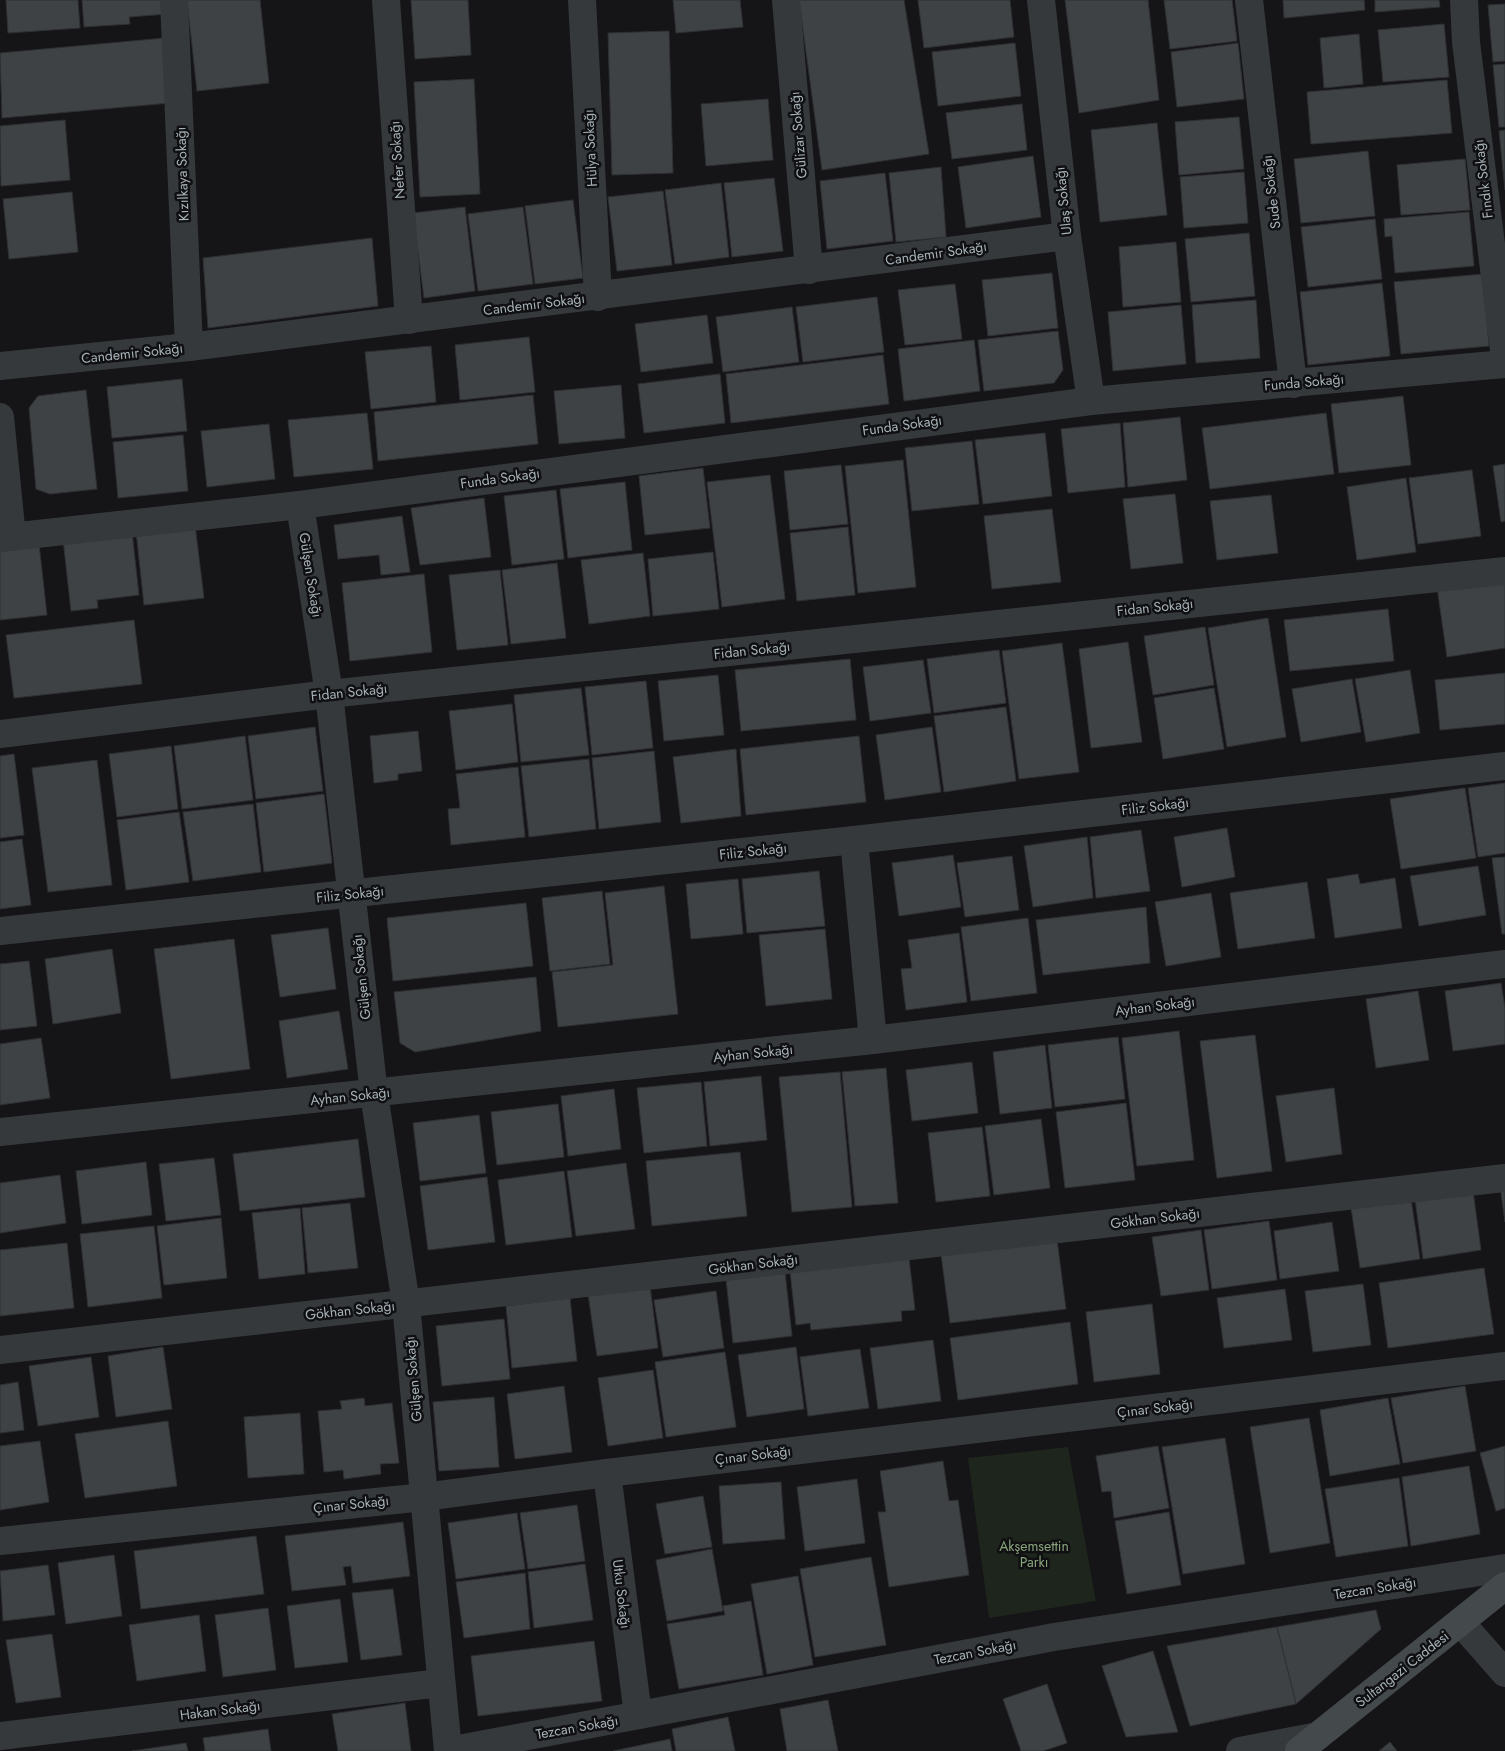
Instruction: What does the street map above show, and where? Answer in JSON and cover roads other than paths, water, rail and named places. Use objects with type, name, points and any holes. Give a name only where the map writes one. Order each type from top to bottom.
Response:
[{"type":"main road","name":"Sultangazi Caddesi","points":[[1308,1743],[1461,1623],[1505,1586]]},
{"type":"street","name":"Kızılkaya Sokağı","points":[[174,0],[189,347]]},
{"type":"street","name":"Nefer Sokağı","points":[[386,0],[409,320]]},
{"type":"street","name":"Hülya Sokağı","points":[[582,0],[598,296]]},
{"type":"street","name":"Gülizar Sokağı","points":[[786,0],[809,270]]},
{"type":"street","name":"Ulaş Sokağı","points":[[1041,0],[1067,236],[1091,400]]},
{"type":"street","name":"Sude Sokağı","points":[[1249,0],[1293,384]]},
{"type":"street","name":"Fındık Sokağı","points":[[1464,0],[1466,42],[1505,358]]},
{"type":"street","name":"Candemir Sokağı","points":[[0,366],[189,347],[1067,236]]},
{"type":"street","name":"Funda Sokağı","points":[[300,505],[1091,400],[1293,384],[1505,364]]},
{"type":"street","points":[[0,417],[6,537],[300,505]]},
{"type":"street","name":"Gülşen Sokağı","points":[[300,505],[329,694],[374,1094],[406,1304],[440,1683],[448,1751]]},
{"type":"street","name":"Fidan Sokağı","points":[[0,734],[329,694],[1505,571]]},
{"type":"street","name":"Filiz Sokağı","points":[[0,931],[854,840],[1505,766]]},
{"type":"street","points":[[854,840],[873,1040]]},
{"type":"street","name":"Ayhan Sokağı","points":[[0,1132],[873,1040],[1505,964]]},
{"type":"street","name":"Gökhan Sokağı","points":[[0,1350],[1505,1178]]},
{"type":"street","name":"Çınar Sokağı","points":[[0,1541],[424,1497],[607,1473],[1505,1366]]},
{"type":"street","name":"Utku Sokağı","points":[[607,1473],[638,1716]]},
{"type":"street","name":"Tezcan Sokağı","points":[[448,1751],[1054,1637],[1505,1568]]},
{"type":"street","points":[[1461,1623],[1505,1673]]},
{"type":"street","name":"Hakan Sokağı","points":[[0,1736],[440,1683]]},
{"type":"street","points":[[1240,1751],[1308,1743]]},
{"type":"park label","name":"Akşemsettin Parkı","points":[[1034,1554]]}]
